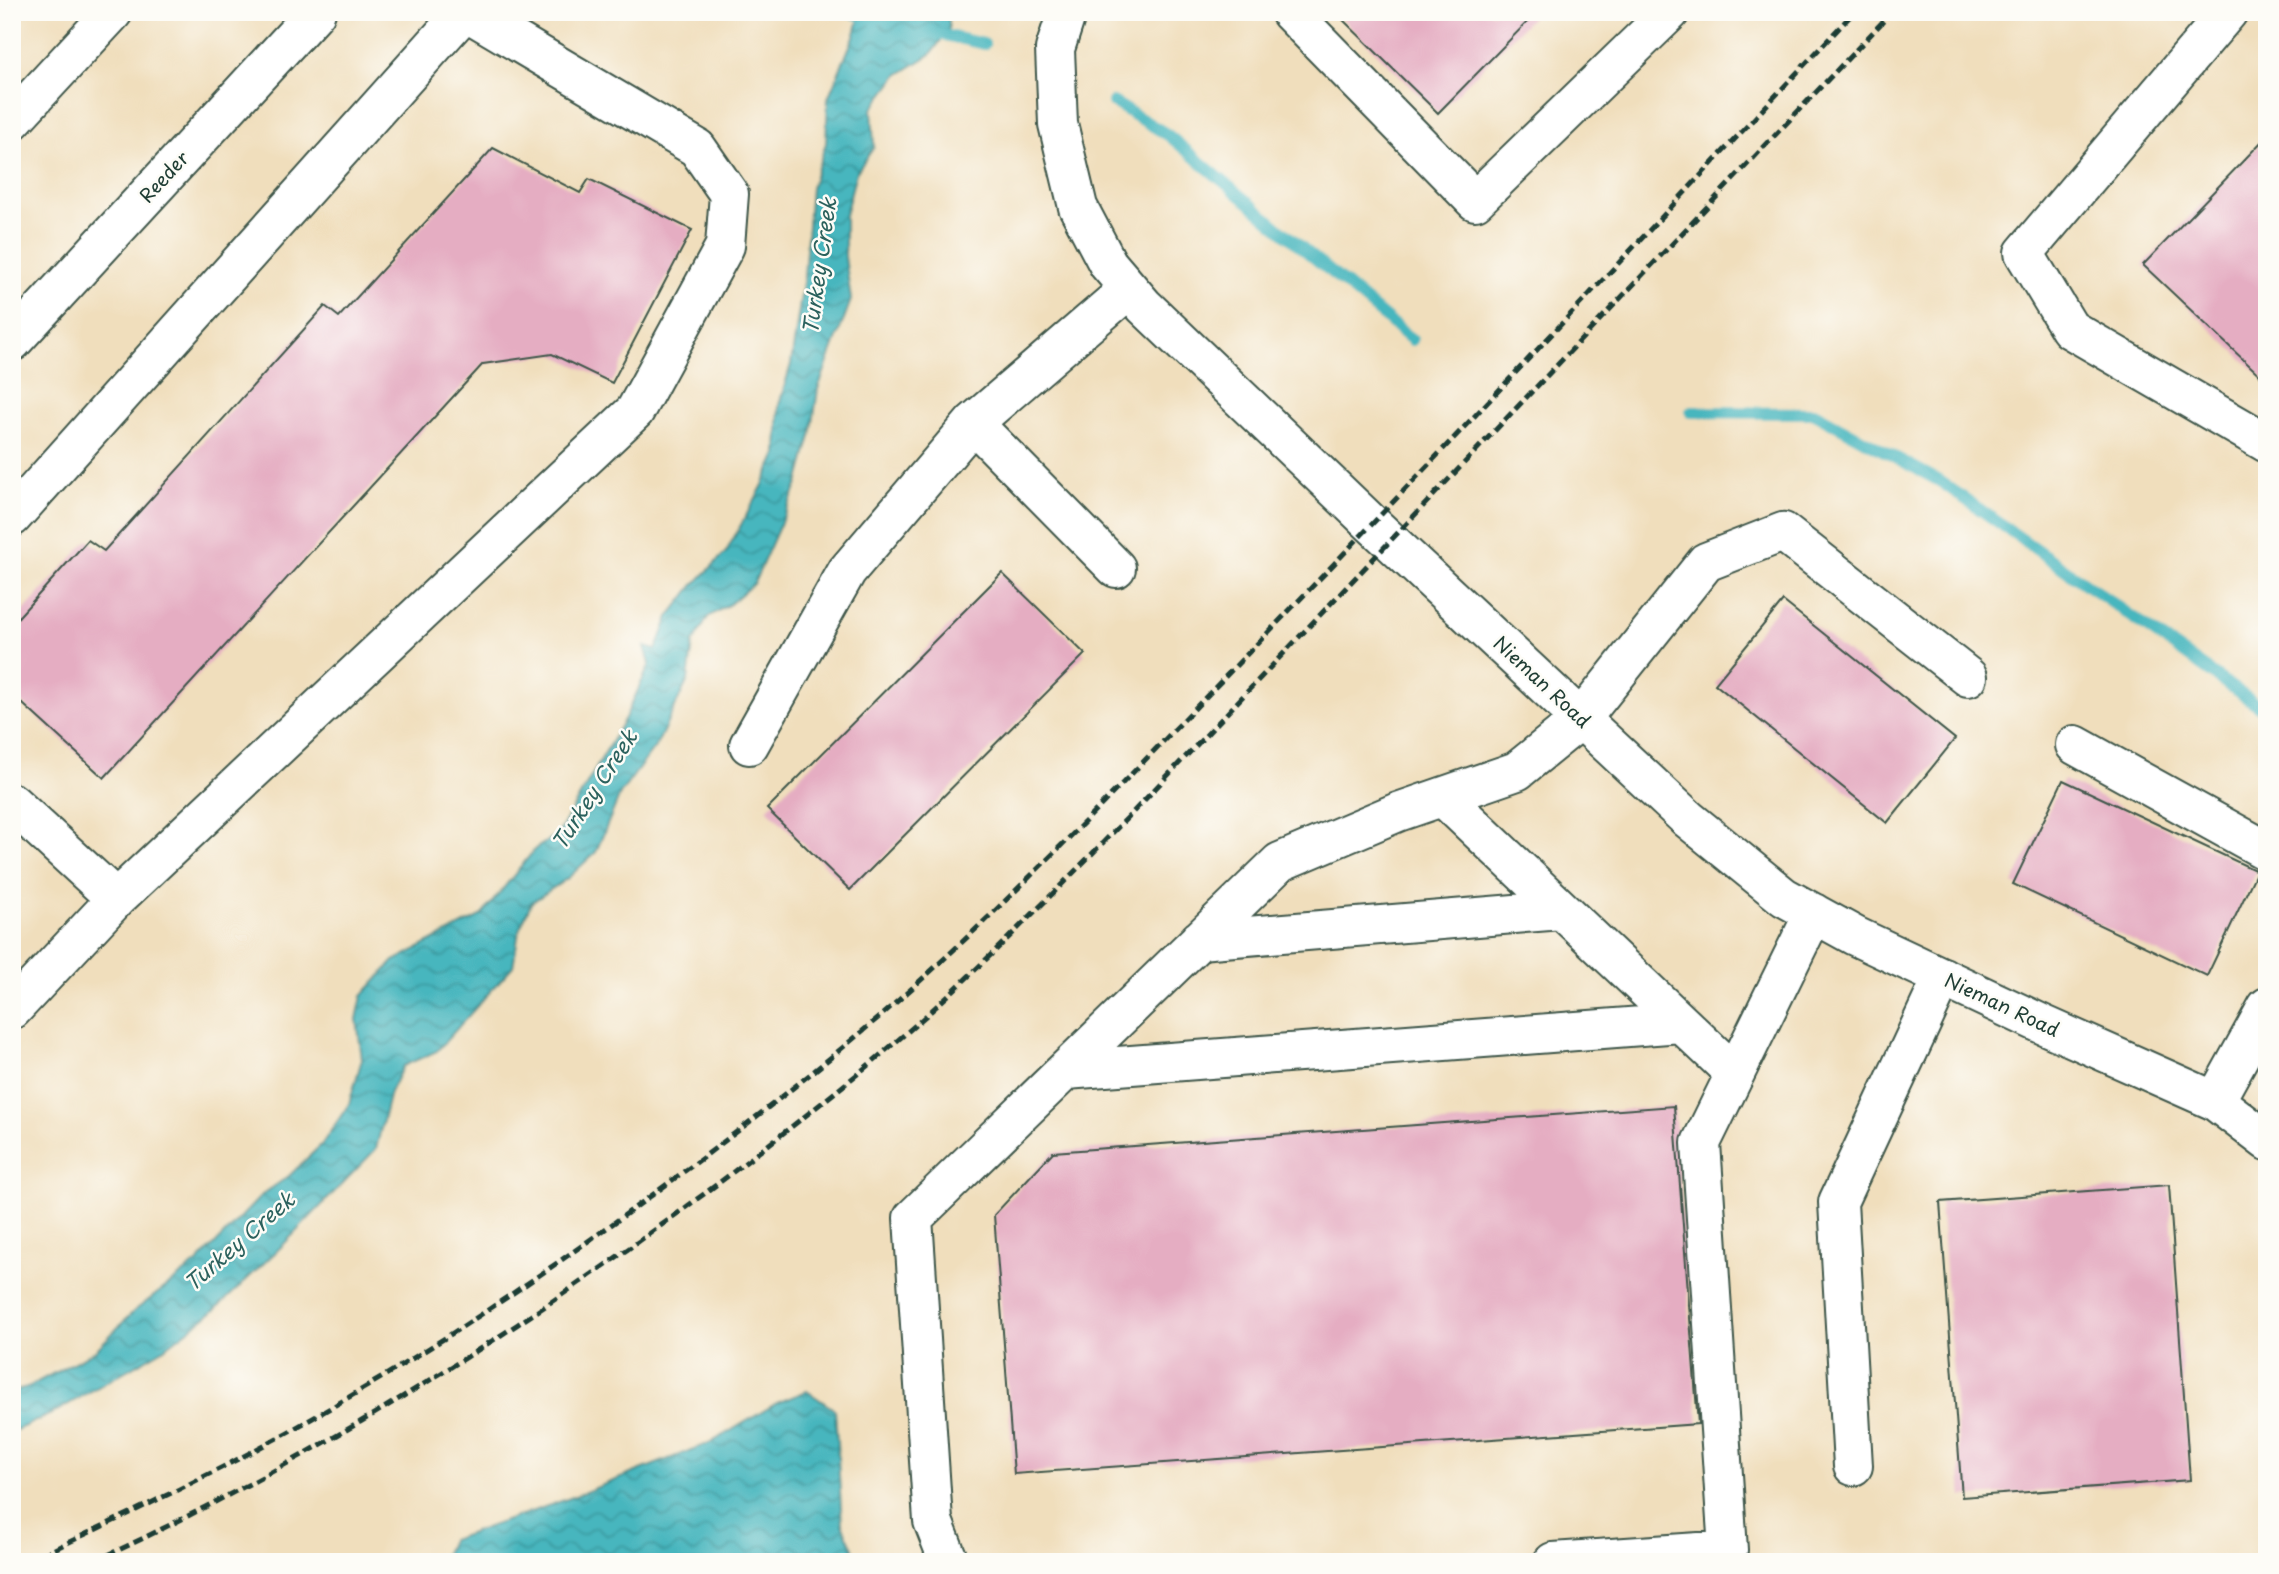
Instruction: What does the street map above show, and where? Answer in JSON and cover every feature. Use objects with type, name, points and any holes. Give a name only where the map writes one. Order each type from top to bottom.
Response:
[{"type":"street","points":[[12,121],[113,12]]},
{"type":"street","name":"Reeder","points":[[12,342],[316,12]]},
{"type":"street","points":[[12,517],[466,12],[697,148],[729,194],[725,246],[635,411],[116,899],[12,1010]]},
{"type":"street","name":"Nieman Road","points":[[1067,12],[1055,49],[1058,124],[1078,207],[1108,264],[1144,306],[1353,506],[1688,819],[1784,897],[1855,936],[1943,978],[2215,1101],[2267,1141]]},
{"type":"street","points":[[1290,12],[1475,201],[1670,12]]},
{"type":"street","points":[[2228,12],[2024,253],[2070,329],[2267,443]]},
{"type":"street","points":[[749,745],[847,572],[973,423],[1129,289]]},
{"type":"street","points":[[973,423],[1116,568]]},
{"type":"street","points":[[949,1562],[933,1521],[913,1218],[1280,862],[1398,812],[1517,771],[1581,719],[1706,562],[1783,532],[1968,677]]},
{"type":"street","points":[[2075,745],[2267,851]]},
{"type":"street","points":[[1443,797],[1735,1074]]},
{"type":"street","points":[[12,803],[116,899]]},
{"type":"street","points":[[1199,940],[1562,910]]},
{"type":"street","points":[[1553,1562],[1728,1549],[1701,1143],[1814,914]]},
{"type":"street","points":[[1853,1466],[1838,1202],[1943,978]]},
{"type":"street","points":[[2215,1101],[2267,1007]]},
{"type":"street","points":[[1066,1070],[1681,1023]]},
{"type":"water","name":"Turkey Creek","points":[[861,12],[949,12],[949,29],[931,54],[898,75],[872,109],[874,147],[856,173],[845,215],[845,257],[851,300],[818,389],[811,436],[798,484],[754,583],[730,604],[708,617],[693,643],[688,680],[657,744],[620,794],[596,852],[568,878],[531,903],[519,931],[513,966],[437,1051],[403,1066],[390,1092],[376,1149],[283,1245],[216,1309],[165,1348],[53,1413],[12,1432],[12,1392],[30,1386],[95,1351],[133,1312],[197,1263],[263,1194],[289,1176],[322,1144],[349,1104],[362,1059],[357,1019],[362,996],[394,961],[482,915],[535,849],[558,834],[625,718],[650,664],[645,647],[656,650],[669,617],[693,586],[726,552],[777,454],[779,405],[791,364],[804,276],[811,188],[826,143],[828,98],[855,34]]},
{"type":"water","points":[[807,1391],[835,1410],[842,1524],[859,1562],[441,1562],[451,1540],[570,1498],[712,1442],[777,1403]]},
{"type":"building","points":[[1335,12],[1537,12],[1438,113]]},
{"type":"building","points":[[2267,136],[2267,382],[2143,265]]},
{"type":"building","points":[[493,148],[580,193],[589,179],[692,230],[612,383],[552,354],[483,364],[104,778],[12,694],[12,624],[88,540],[104,551],[325,306],[339,317]]},
{"type":"building","points":[[1002,573],[1085,654],[850,890],[767,809]]},
{"type":"building","points":[[1783,601],[1955,739],[1887,823],[1715,684]]},
{"type":"building","points":[[2063,780],[2257,871],[2207,976],[2013,884]]},
{"type":"building","points":[[1674,1106],[1698,1424],[1014,1474],[994,1215],[1053,1152]]},
{"type":"building","points":[[2169,1185],[2190,1480],[1962,1497],[1940,1202]]},
{"type":"waterway","points":[[849,12],[876,20]]},
{"type":"waterway","points":[[931,32],[984,44]]},
{"type":"waterway","points":[[1113,102],[1168,135],[1412,340]]},
{"type":"waterway","points":[[1691,412],[1814,413],[1941,482],[2267,712]]},
{"type":"railway","points":[[27,1562],[246,1455],[418,1355],[510,1295],[644,1201],[770,1106],[862,1032],[986,920],[1121,785],[1405,490],[1854,12]]},
{"type":"railway","points":[[93,1562],[258,1479],[419,1387],[497,1338],[650,1234],[824,1101],[897,1041],[1002,944],[1134,811],[1892,12]]}]
